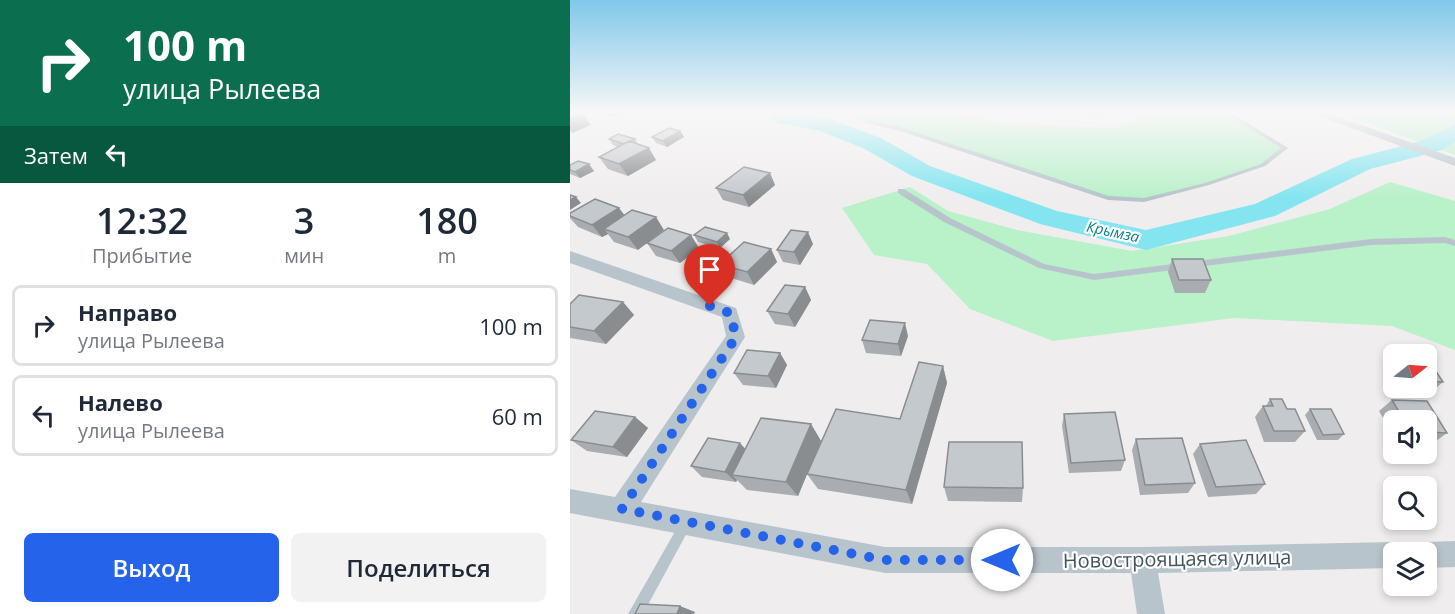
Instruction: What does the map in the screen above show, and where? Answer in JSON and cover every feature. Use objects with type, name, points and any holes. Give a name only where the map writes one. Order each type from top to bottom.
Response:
[{"type":"street","points":[[1395,141],[1455,162]]},
{"type":"street","points":[[570,257],[730,313],[736,337],[622,509]]},
{"type":"street","name":"Новостроящаяся улица","points":[[570,501],[885,560],[1142,560],[1383,555]]},
{"type":"street","points":[[1437,555],[1455,554]]},
{"type":"street","points":[[1142,560],[1151,614]]},
{"type":"lane","points":[[936,141],[1108,198],[1144,200],[1207,184],[1263,165],[1285,148],[1273,141]]},
{"type":"lane","points":[[901,190],[947,220],[1042,266],[1094,277],[1371,243],[1445,240],[1455,243]]},
{"type":"lane","points":[[635,614],[686,523]]},
{"type":"green space","points":[[936,141],[1273,141],[1285,148],[1263,165],[1207,184],[1144,200],[1108,198]]},
{"type":"green space","points":[[1416,141],[1455,141],[1455,155]]},
{"type":"green space","points":[[1390,182],[1455,201],[1455,350],[1392,326],[1234,318],[1053,341],[970,309],[927,264],[874,255],[842,208],[910,187],[948,211],[1017,230],[1132,251],[1229,236],[1330,209]]},
{"type":"building","points":[[614,141],[631,141],[624,144]]},
{"type":"building","points":[[629,141],[649,148],[619,164],[599,157]]},
{"type":"building","points":[[578,161],[589,164],[575,172],[570,170],[570,165]]},
{"type":"building","points":[[744,167],[770,173],[743,195],[716,188]]},
{"type":"building","points":[[595,199],[619,208],[592,225],[570,216],[570,213]]},
{"type":"building","points":[[632,210],[656,217],[628,237],[604,229]]},
{"type":"building","points":[[705,227],[727,233],[717,242],[694,235]]},
{"type":"building","points":[[668,228],[691,235],[671,251],[647,243]]},
{"type":"building","points":[[791,230],[808,232],[794,252],[777,250]]},
{"type":"building","points":[[744,242],[771,249],[747,272],[720,264]]},
{"type":"building","points":[[706,249],[719,252],[706,265],[691,261]]},
{"type":"building","points":[[1172,259],[1203,259],[1211,280],[1179,280]]},
{"type":"building","points":[[785,285],[805,287],[788,314],[767,311]]},
{"type":"building","points":[[579,295],[623,302],[594,331],[570,327],[570,304]]},
{"type":"building","points":[[870,320],[905,323],[898,344],[862,340]]},
{"type":"building","points":[[747,350],[780,353],[768,376],[734,373]]},
{"type":"building","points":[[919,362],[943,366],[906,490],[807,474],[836,409],[900,419]]},
{"type":"building","points":[[1437,373],[1443,382],[1437,382]]},
{"type":"building","points":[[1270,399],[1282,399],[1287,409],[1295,409],[1305,431],[1274,431],[1263,406],[1273,406]]},
{"type":"building","points":[[1392,400],[1427,401],[1433,410],[1398,410]]},
{"type":"building","points":[[1310,409],[1331,409],[1344,434],[1323,435]]},
{"type":"building","points":[[595,411],[635,417],[613,447],[571,440]]},
{"type":"building","points":[[1115,412],[1125,460],[1071,463],[1064,414]]},
{"type":"building","points":[[1437,417],[1447,433],[1437,433]]},
{"type":"building","points":[[761,418],[811,424],[786,482],[732,475]]},
{"type":"building","points":[[708,438],[740,443],[725,472],[691,466]]},
{"type":"building","points":[[1182,438],[1195,483],[1145,485],[1136,439]]},
{"type":"building","points":[[1246,440],[1265,484],[1216,487],[1200,444]]},
{"type":"building","points":[[949,442],[1022,442],[1023,488],[944,487]]},
{"type":"building","points":[[640,604],[680,606],[677,614],[635,614]]},
{"type":"waterway","name":"Крымза","points":[[866,141],[921,171],[1050,218],[1146,240],[1265,210],[1361,164],[1430,146],[1440,141]]},
{"type":"route","points":[[710,306],[730,313],[736,337],[622,509],[885,560],[1002,560]]}]
